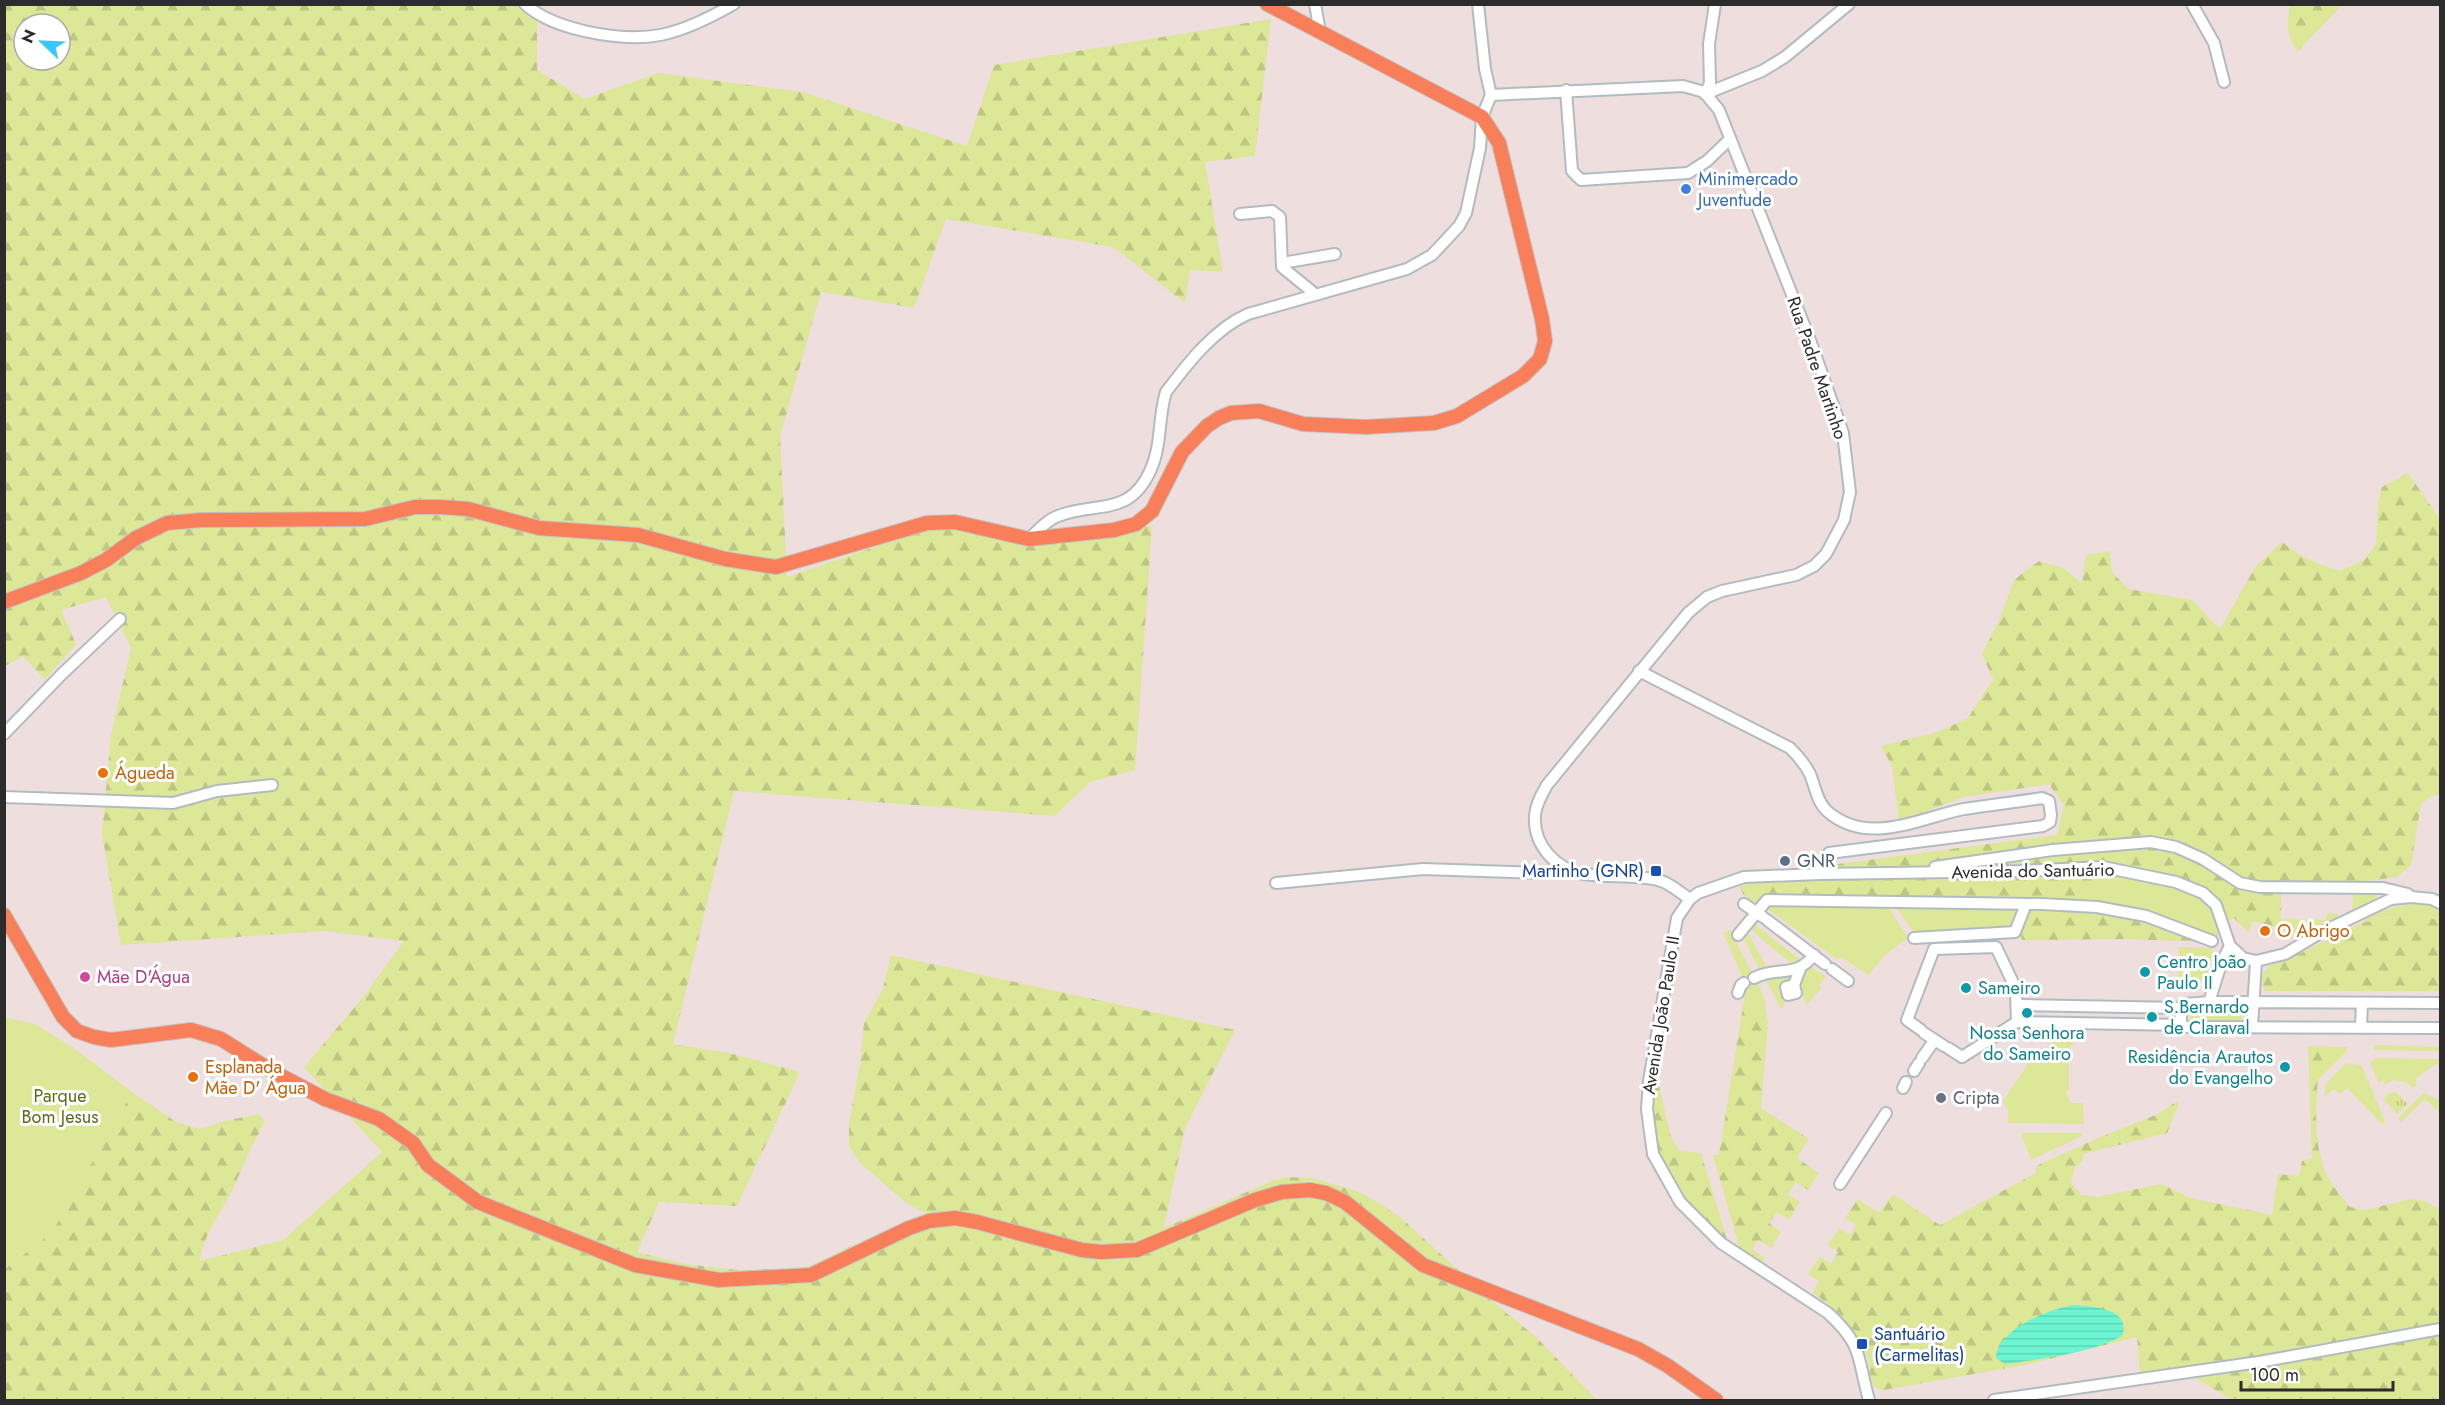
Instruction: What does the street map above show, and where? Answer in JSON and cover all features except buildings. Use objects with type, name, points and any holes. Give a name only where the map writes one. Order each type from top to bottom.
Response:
[{"type":"main road","points":[[4,602],[81,573],[106,560],[136,538],[167,523],[202,520],[365,519],[415,507],[468,509],[539,528],[638,535],[725,559],[776,567],[927,523],[955,522],[1029,539],[1114,530],[1136,524],[1152,511],[1161,498],[1182,452],[1207,426],[1231,413],[1259,411],[1303,424],[1332,426],[1434,423],[1457,416],[1523,376],[1540,359],[1545,341],[1542,319],[1498,143],[1482,117],[1267,4]]},
{"type":"main road","points":[[4,915],[63,1017],[78,1031],[94,1038],[111,1040],[190,1030],[221,1039],[325,1099],[379,1119],[413,1143],[428,1164],[478,1202],[635,1265],[719,1280],[812,1275],[909,1228],[929,1221],[955,1218],[1082,1250],[1101,1252],[1137,1250],[1255,1200],[1282,1192],[1310,1190],[1326,1193],[1345,1202],[1423,1265],[1638,1349],[1668,1366],[1716,1401]]},
{"type":"street","points":[[525,4],[554,22],[604,35],[632,39],[654,38],[676,32],[703,22],[734,4]]},
{"type":"street","points":[[1315,4],[1320,32]]},
{"type":"street","points":[[1029,539],[1056,516],[1123,502],[1135,493],[1146,480],[1153,466],[1166,392],[1219,331],[1232,321],[1315,294],[1407,269],[1426,259],[1459,226],[1466,213],[1480,148],[1482,117],[1491,94],[1485,69],[1478,4]]},
{"type":"street","points":[[1705,94],[1710,83],[1709,44],[1715,4]]},
{"type":"street","points":[[1491,94],[1683,86],[1705,94],[1762,71],[1785,57],[1849,4]]},
{"type":"street","points":[[2192,4],[2214,43],[2224,82]]},
{"type":"street","points":[[1566,90],[1572,171],[1581,180],[1688,173],[1707,161],[1730,139]]},
{"type":"street","name":"Rua Padre Martinho","points":[[1558,864],[1541,846],[1537,835],[1535,815],[1539,800],[1547,785],[1688,613],[1707,597],[1722,591],[1796,575],[1814,566],[1826,554],[1844,520],[1850,492],[1843,434],[1810,340],[1719,110],[1705,94]]},
{"type":"street","points":[[1240,214],[1272,211],[1280,218],[1282,267],[1315,294]]},
{"type":"street","points":[[1282,263],[1335,254]]},
{"type":"street","points":[[4,734],[120,619]]},
{"type":"street","points":[[1639,671],[1790,748],[1801,759],[1818,799],[1826,810],[1842,821],[1867,829],[1886,830],[1964,809],[2042,798],[2049,801],[2051,807],[2049,822],[2043,826],[1829,853],[1819,874]]},
{"type":"street","points":[[4,797],[173,803],[217,791],[272,785]]},
{"type":"street","name":"Avenida do Santuário","points":[[1906,874],[1927,868],[2053,850],[2151,842],[2176,847],[2203,859],[2241,883],[2260,887],[2383,888],[2440,903]]},
{"type":"street","points":[[1276,884],[1423,869],[1541,873],[1552,871],[1558,864],[1568,870],[1583,874],[1660,880],[1690,899]]},
{"type":"street","name":"Avenida do Santuário","points":[[1690,899],[1698,893],[1744,878],[2103,867],[2176,882],[2203,893],[2216,905],[2230,946]]},
{"type":"street","name":"Avenida do Santuário","points":[[2256,961],[2285,954],[2322,932],[2391,899],[2426,898]]},
{"type":"street","name":"Avenida João Paulo II","points":[[1690,899],[1677,918],[1649,1081],[1647,1109],[1653,1154],[1680,1202],[1721,1243],[1828,1313],[1844,1327],[1858,1350],[1869,1401]]},
{"type":"street","points":[[1738,935],[1763,917],[1767,900],[2097,907],[2146,916],[2212,941]]},
{"type":"street","points":[[1744,904],[1848,981]]},
{"type":"street","points":[[1914,938],[2015,932],[2026,904]]},
{"type":"street","points":[[2209,1002],[2222,961],[2230,946],[2243,958],[2256,961],[2252,1026]]},
{"type":"street","points":[[2017,1022],[2016,995],[1996,947],[1934,949],[1907,1020],[1962,1057],[2017,1022],[2181,1025],[2186,1027],[2440,1028]]},
{"type":"street","points":[[1794,985],[1800,969],[1814,955]]},
{"type":"street","points":[[1754,978],[1763,973],[1800,969]]},
{"type":"street","points":[[2016,995],[2181,1008]]},
{"type":"street","points":[[2181,1025],[2181,1008],[2185,1004],[2209,1002],[2440,1003]]},
{"type":"street","points":[[2361,1027],[2362,1003]]},
{"type":"street","points":[[1912,1074],[1942,1045]]},
{"type":"street","points":[[1840,1184],[1887,1113]]},
{"type":"street","points":[[1994,1401],[2259,1362],[2440,1329]]},
{"type":"green space","points":[[2290,4],[2342,5],[2297,52],[2288,29]]},
{"type":"green space","points":[[5,5],[537,5],[537,70],[585,99],[658,73],[803,92],[967,146],[994,65],[1271,19],[1255,156],[1205,162],[1223,272],[1190,270],[1185,303],[1113,247],[946,219],[914,308],[821,292],[780,436],[787,577],[924,530],[958,529],[1025,545],[1152,526],[1135,770],[1090,782],[1055,816],[734,791],[673,1044],[729,1053],[800,1072],[737,1206],[659,1202],[637,1252],[686,1264],[737,1270],[805,1268],[927,1214],[905,1202],[884,1184],[859,1162],[849,1146],[849,1124],[860,1064],[864,1023],[883,989],[891,955],[1235,1030],[1185,1128],[1164,1228],[1286,1177],[1313,1178],[1359,1192],[1401,1218],[1499,1307],[1536,1337],[1597,1400],[5,1400],[5,1269],[52,1232],[132,1092],[176,1122],[200,1129],[258,1114],[265,1121],[233,1189],[209,1232],[200,1261],[283,1240],[382,1152],[304,1067],[364,996],[404,941],[325,931],[121,945],[102,834],[111,735],[131,648],[106,597],[61,610],[76,644],[45,680],[23,656],[5,666]]},
{"type":"green space","points":[[2408,473],[2440,519],[2440,794],[2430,797],[2421,804],[2411,865],[2397,877],[2352,883],[2282,880],[2280,928],[2253,921],[2248,932],[2234,918],[2220,928],[2214,942],[2122,939],[2022,940],[2020,934],[2031,897],[1765,895],[1757,904],[1743,894],[1740,887],[1752,881],[1821,879],[1838,864],[2057,835],[2064,804],[2050,784],[1963,797],[1899,822],[1892,766],[1881,746],[1938,732],[1968,718],[1993,679],[1982,654],[2000,619],[2014,580],[2039,561],[2063,568],[2082,583],[2086,555],[2110,551],[2112,572],[2128,589],[2192,600],[2220,629],[2256,566],[2282,542],[2298,554],[2340,571],[2364,560],[2376,544],[2378,502],[2382,487]]},
{"type":"green space","points":[[2103,867],[2176,882],[2207,902],[2219,928],[2212,941],[2177,926],[2092,907]]},
{"type":"green space","points":[[2374,890],[2377,893],[2376,899],[2352,910],[2353,891]]},
{"type":"green space","points":[[2423,904],[2440,908],[2440,921],[2410,916],[2361,923],[2390,908]]},
{"type":"green space","points":[[1769,905],[1889,908],[1908,938],[1887,953],[1868,975],[1841,957],[1838,960],[1766,908]]},
{"type":"green space","points":[[1896,907],[2019,908],[2010,930],[1916,936]]},
{"type":"green space","points":[[2327,913],[2338,914],[2340,918],[2290,939],[2289,933],[2280,928],[2280,919],[2326,920]]},
{"type":"green space","points":[[2405,915],[2428,916],[2440,921],[2440,991],[2264,991],[2262,975],[2269,966],[2361,923]]},
{"type":"green space","points":[[1754,924],[1805,963],[1794,966],[1750,929]]},
{"type":"green space","points":[[1730,930],[1753,975],[1744,980],[1723,933]]},
{"type":"green space","points":[[1748,933],[1767,968],[1760,971],[1743,937]]},
{"type":"green space","points":[[2179,947],[2210,948],[2213,952],[2206,980],[2178,978]]},
{"type":"green space","points":[[1808,965],[1826,976],[1819,986],[1822,988],[1806,1005],[1798,980]]},
{"type":"green space","points":[[1792,974],[1792,978],[1782,992],[1785,1001],[1782,1010],[1764,977]]},
{"type":"green space","points":[[1756,980],[1765,1000],[1768,1024],[1759,1023],[1759,1015],[1746,984]]},
{"type":"green space","points":[[1746,984],[1759,1015],[1759,1023],[1768,1024],[1761,1108],[1809,1139],[1797,1158],[1819,1173],[1808,1190],[1796,1182],[1788,1194],[1800,1202],[1789,1220],[1777,1212],[1769,1223],[1781,1232],[1771,1248],[1758,1240],[1752,1249],[1765,1258],[1762,1263],[1740,1250],[1713,1155],[1719,1155],[1745,994],[1741,993]]},
{"type":"green space","points":[[2241,1007],[2244,1011],[2241,1021],[2193,1021],[2189,1019],[2189,1011],[2192,1008]]},
{"type":"green space","name":"Parque Bom Jesus","points":[[5,1017],[35,1024],[75,1049],[132,1092],[52,1232],[5,1269]]},
{"type":"green space","points":[[2056,1038],[2069,1038],[2074,1041],[2074,1045],[2069,1047],[2069,1091],[2065,1091],[2071,1103],[2083,1103],[2084,1124],[2008,1123],[2008,1110],[2003,1101],[2038,1049],[2047,1048]]},
{"type":"green space","points":[[2374,1045],[2440,1047],[2440,1051],[2374,1050]]},
{"type":"green space","points":[[2308,1046],[2347,1047],[2347,1051],[2318,1080],[2316,1127],[2319,1151],[2326,1173],[2350,1207],[2365,1210],[2411,1199],[2424,1201],[2440,1208],[2440,1400],[2232,1400],[2179,1368],[2140,1373],[2137,1337],[2025,1365],[1884,1390],[1872,1382],[1869,1361],[1857,1336],[1831,1306],[1813,1293],[1819,1281],[1808,1274],[1820,1257],[1831,1264],[1838,1252],[1828,1245],[1839,1228],[1850,1235],[1856,1225],[1845,1218],[1858,1199],[1879,1213],[1893,1194],[1940,1225],[2036,1173],[2036,1166],[2158,1114],[2177,1101],[2179,1104],[2167,1133],[2083,1154],[2083,1160],[2075,1168],[2071,1183],[2081,1195],[2098,1197],[2161,1184],[2191,1198],[2272,1215],[2278,1174],[2299,1176],[2302,1161],[2312,1158]]},
{"type":"green space","points":[[2375,1058],[2440,1059],[2440,1064],[2436,1064],[2416,1078],[2416,1086],[2412,1087],[2406,1082],[2392,1080],[2385,1085],[2382,1080],[2379,1083],[2370,1063]]},
{"type":"green space","points":[[2346,1063],[2362,1066],[2385,1121],[2382,1124],[2347,1088],[2340,1094],[2334,1089],[2325,1096],[2325,1085]]},
{"type":"green space","points":[[1654,1081],[1658,1082],[1671,1137],[1680,1151],[1701,1153],[1728,1243],[1690,1206],[1675,1187],[1668,1173],[1655,1128]]},
{"type":"green space","points":[[2396,1092],[2408,1104],[2397,1114],[2383,1099],[2389,1093]]},
{"type":"green space","points":[[2424,1093],[2440,1101],[2440,1113],[2425,1099],[2401,1122],[2398,1118]]},
{"type":"green space","points":[[2021,1133],[2081,1133],[2082,1136],[2031,1160]]},
{"type":"shaded area","points":[[2076,1305],[2101,1308],[2116,1314],[2124,1327],[2122,1336],[2096,1347],[2049,1357],[2005,1364],[1996,1358],[1998,1348],[2015,1329],[2040,1315]]},
{"type":"place","name":"Minimercado Juventude","points":[[1686,189]]},
{"type":"place","name":"Águeda","points":[[103,773]]},
{"type":"place","name":"GNR","points":[[1785,861]]},
{"type":"place","name":"Martinho (GNR)","points":[[1656,871]]},
{"type":"place","name":"O Abrigo","points":[[2265,931]]},
{"type":"place","name":"Centro João Paulo II","points":[[2145,972]]},
{"type":"place","name":"Mãe D'Água","points":[[85,977]]},
{"type":"place","name":"Sameiro","points":[[1966,988]]},
{"type":"place","name":"Nossa Senhora do Sameiro","points":[[2027,1013]]},
{"type":"place","name":"S.Bernardo de Claraval","points":[[2152,1017]]},
{"type":"place","name":"Residência Arautos do Evangelho","points":[[2285,1067]]},
{"type":"place","name":"Esplanada Mãe D' Água","points":[[193,1077]]},
{"type":"place","name":"Cripta","points":[[1941,1098]]},
{"type":"place","name":"Santuário (Carmelitas)","points":[[1862,1344]]}]
